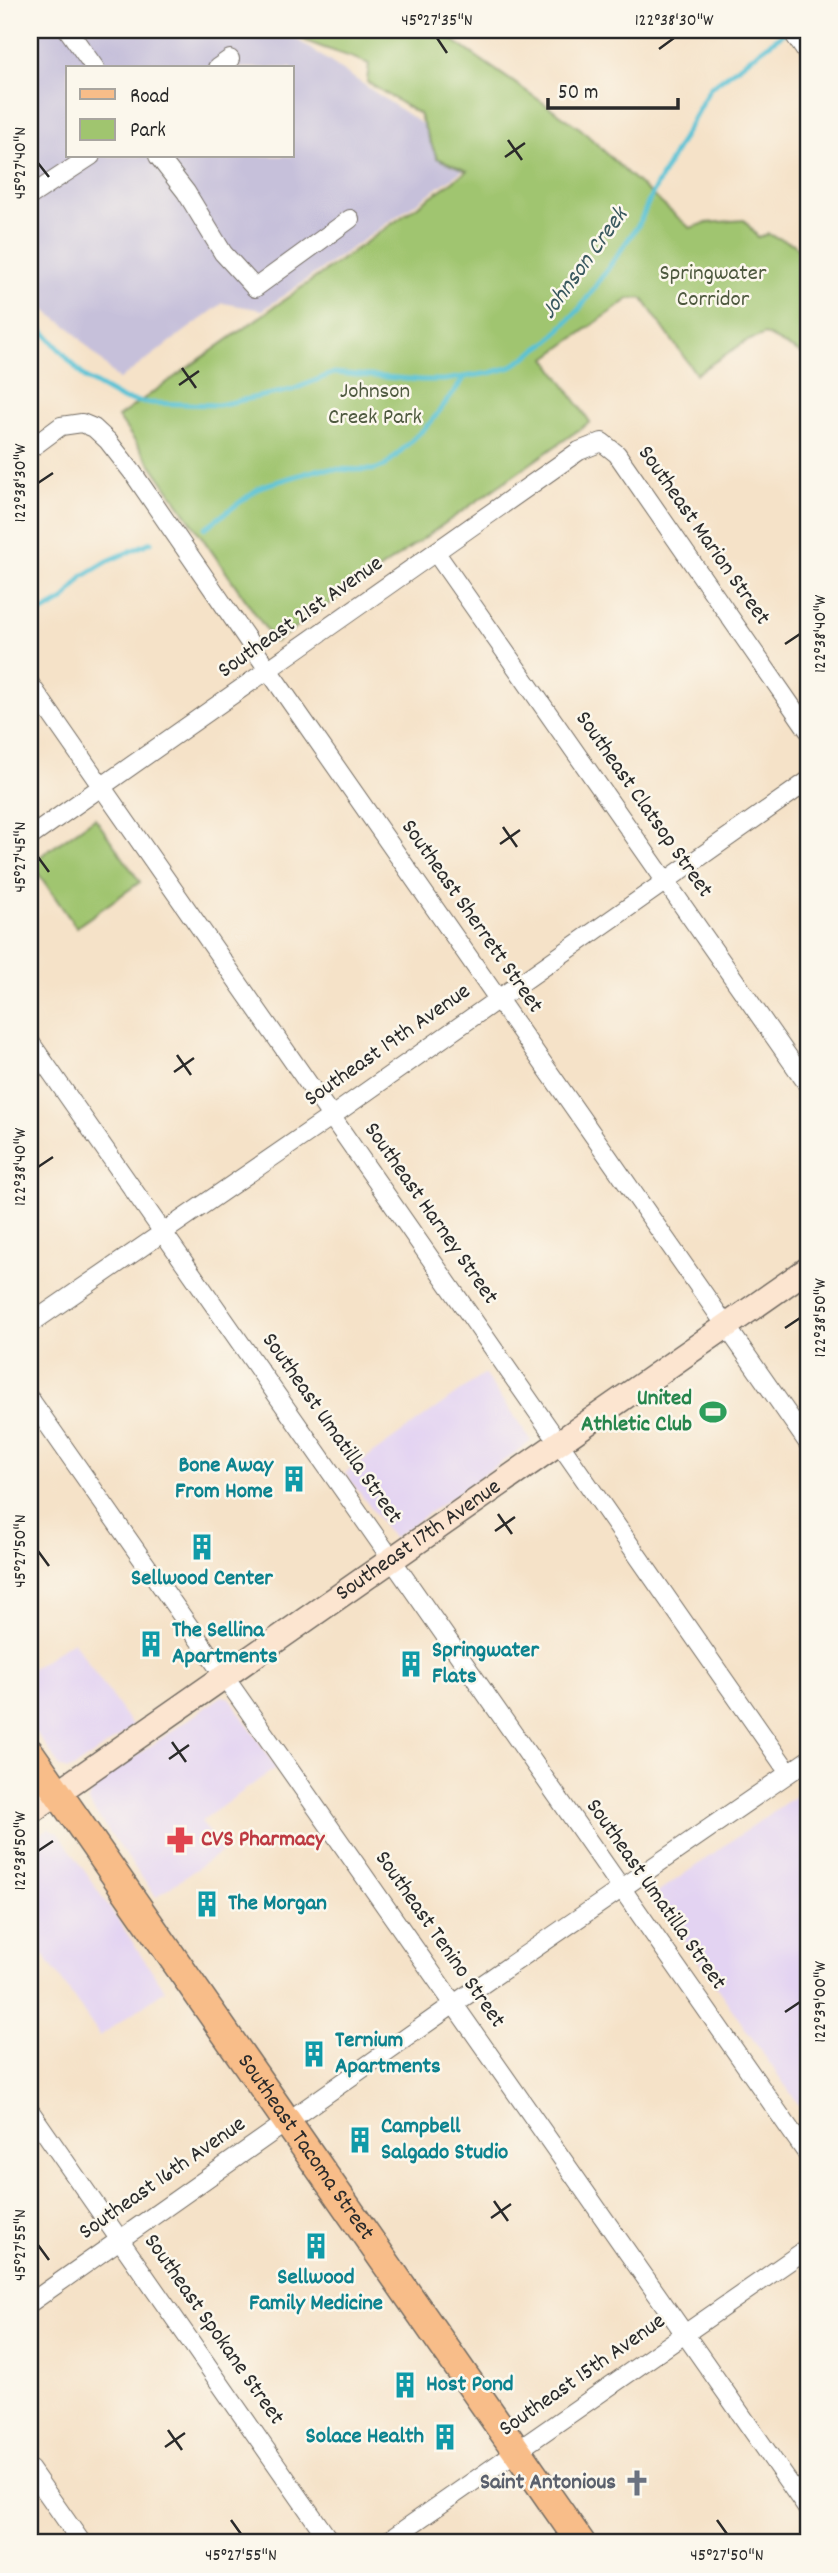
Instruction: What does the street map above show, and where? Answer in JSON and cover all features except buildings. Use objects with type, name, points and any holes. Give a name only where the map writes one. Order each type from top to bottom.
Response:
[{"type":"main road","name":"Southeast 17th Avenue","points":[[30,1812],[808,1269]]},
{"type":"main road","name":"Southeast Tacoma Street","points":[[30,1753],[581,2543]]},
{"type":"street","points":[[68,30],[94,66]]},
{"type":"street","points":[[791,30],[808,54]]},
{"type":"street","points":[[30,196],[88,158]]},
{"type":"street","points":[[160,158],[186,191],[223,253],[255,288],[350,219]]},
{"type":"street","name":"Southeast Sherrett Street","points":[[30,449],[61,426],[75,422],[89,425],[108,441],[808,1443]]},
{"type":"street","name":"Southeast 21st Avenue","points":[[30,837],[579,451],[602,442]]},
{"type":"street","name":"Southeast Marion Street","points":[[602,442],[617,454],[808,730]]},
{"type":"street","name":"Southeast Clatsop Street","points":[[436,553],[808,1085]]},
{"type":"street","name":"Southeast Harney Street","points":[[30,684],[789,1773]]},
{"type":"street","name":"Southeast 19th Avenue","points":[[30,1324],[332,1116],[808,781]]},
{"type":"street","name":"Southeast Umatilla Street","points":[[30,1042],[808,2155]]},
{"type":"street","name":"Southeast Tenino Street","points":[[30,1399],[808,2510]]},
{"type":"street","name":"Southeast 16th Avenue","points":[[30,2302],[454,2004],[808,1760]]},
{"type":"street","name":"Southeast Spokane Street","points":[[30,2111],[331,2543]]},
{"type":"street","name":"Southeast 15th Avenue","points":[[386,2543],[808,2248]]},
{"type":"street","points":[[30,2469],[82,2543]]},
{"type":"shaded area","points":[[30,30],[283,30],[444,139],[466,168],[263,310],[223,303],[119,380],[71,329],[30,299]]},
{"type":"shaded area","points":[[484,1374],[532,1441],[393,1538],[345,1473]]},
{"type":"shaded area","points":[[73,1641],[133,1727],[68,1770],[61,1768],[30,1724],[30,1670]]},
{"type":"shaded area","points":[[222,1696],[230,1698],[276,1768],[201,1821],[222,1851],[156,1897],[88,1800],[99,1782]]},
{"type":"shaded area","points":[[808,1787],[808,2118],[653,1896]]},
{"type":"shaded area","points":[[49,1828],[59,1833],[165,1990],[100,2036],[30,1935],[30,1841]]},
{"type":"green space","name":"Johnson Creek Park","points":[[285,30],[438,30],[581,129],[690,228],[706,223],[744,220],[758,237],[768,234],[794,244],[808,262],[808,357],[765,334],[745,342],[696,374],[642,298],[629,299],[546,358],[590,422],[275,642],[118,417],[467,171],[437,158],[419,114],[367,82],[369,64],[316,45]]},
{"type":"green space","points":[[95,818],[140,882],[76,927],[31,863]]},
{"type":"waterway","name":"Johnson Creek","points":[[30,316],[85,378],[122,399],[148,403],[218,405],[292,390],[334,373],[444,380],[511,367],[549,341],[581,307],[639,224],[652,194],[710,88],[788,30]]},
{"type":"waterway","points":[[205,528],[262,486],[320,469],[373,470],[385,466],[431,422],[465,377]]},
{"type":"waterway","points":[[30,619],[64,600],[83,576],[108,561],[151,542]]},
{"type":"place","name":"United Athletic Club","points":[[713,1412]]},
{"type":"place","name":"Bone Away From Home","points":[[294,1479]]},
{"type":"place","name":"Sellwood Center","points":[[202,1547]]},
{"type":"place","name":"The Sellina Apartments","points":[[151,1644]]},
{"type":"place","name":"Springwater Flats","points":[[411,1664]]},
{"type":"place","name":"CVS Pharmacy","points":[[180,1840]]},
{"type":"place","name":"The Morgan","points":[[207,1904]]},
{"type":"place","name":"Ternium Apartments","points":[[314,2054]]},
{"type":"place","name":"Campbell Salgado Studio","points":[[360,2140]]},
{"type":"place","name":"Sellwood Family Medicine","points":[[316,2246]]},
{"type":"place","name":"Host Pond","points":[[405,2385]]},
{"type":"place","name":"Solace Health","points":[[445,2437]]},
{"type":"place","name":"Saint Antonious","points":[[637,2483]]},
{"type":"park label","name":"Springwater Corridor","points":[[713,287]]}]
